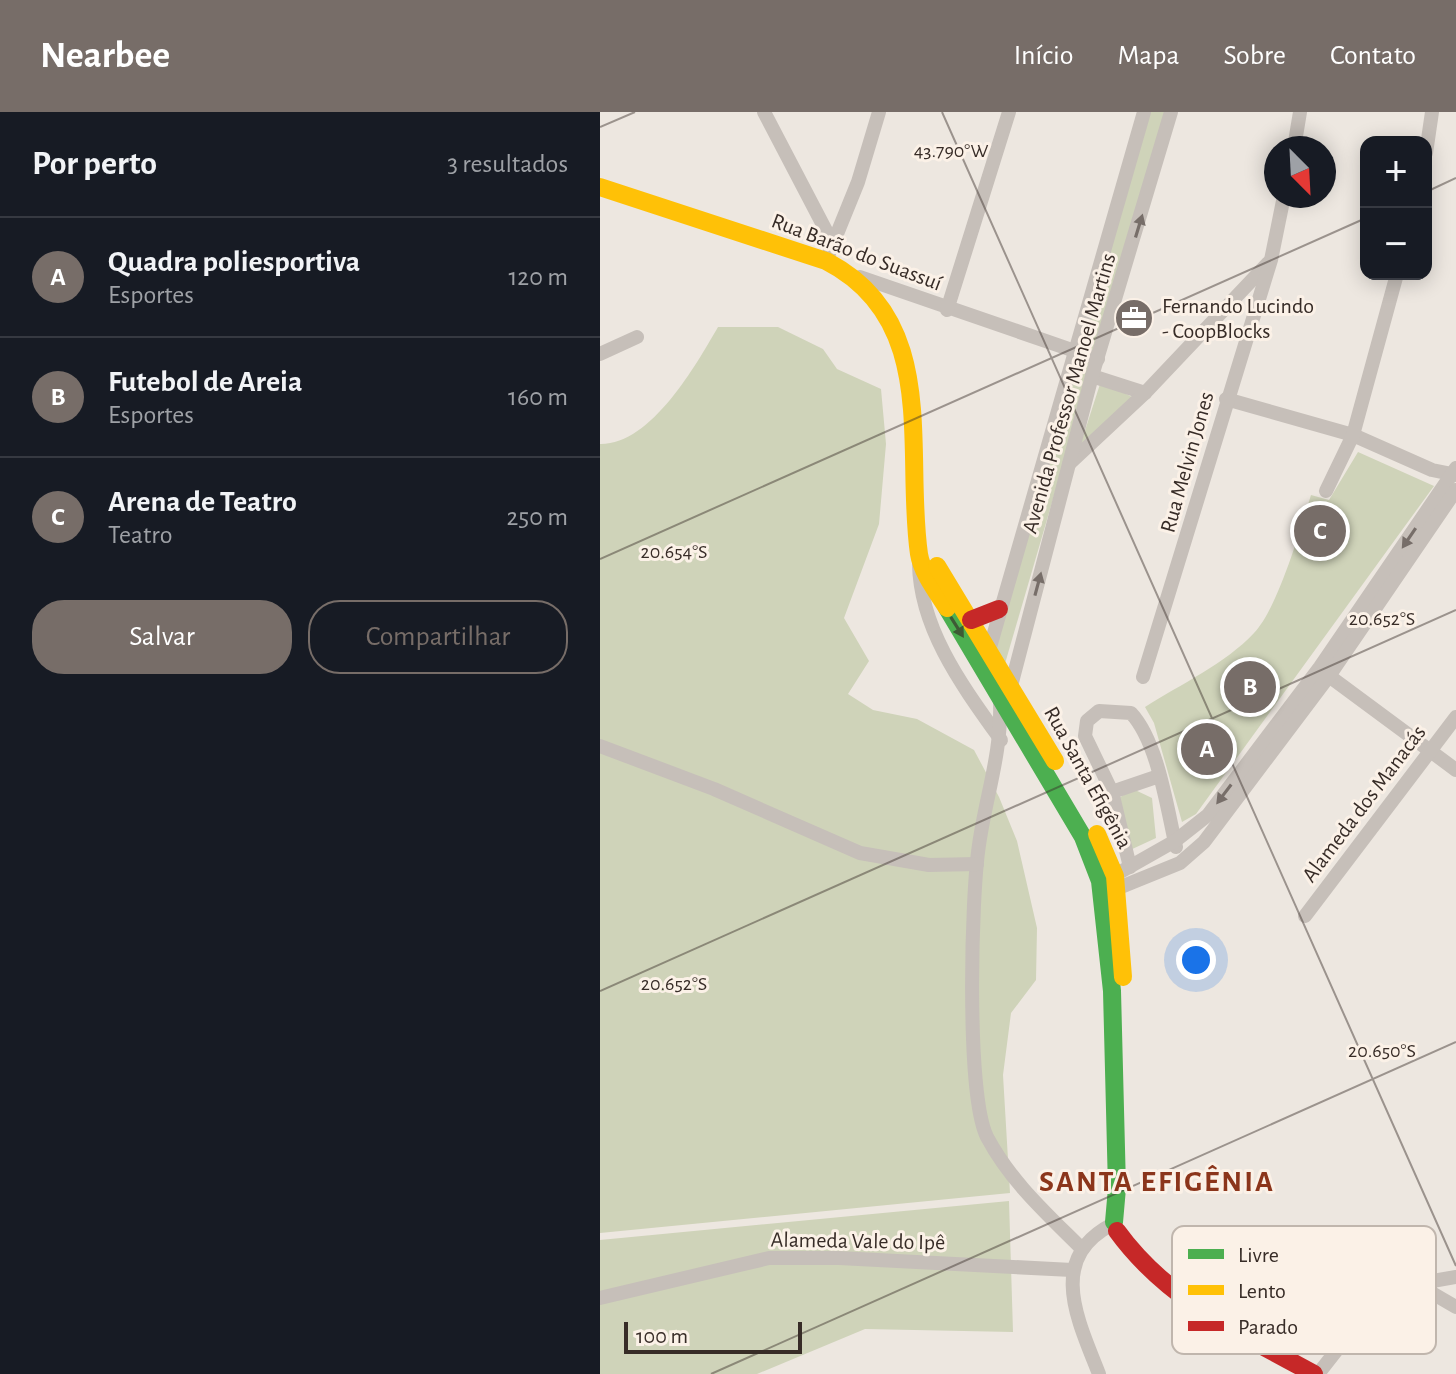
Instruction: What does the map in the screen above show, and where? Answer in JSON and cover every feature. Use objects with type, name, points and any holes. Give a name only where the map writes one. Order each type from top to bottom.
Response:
[{"type":"main road","name":"Rua Barão do Suassuí","points":[[600,187],[830,253],[855,276]]},
{"type":"main road","name":"Rua Santa Efigênia","points":[[855,276],[870,292],[891,326],[908,373],[915,421],[919,556],[944,606],[984,670],[1005,691]]},
{"type":"main road","name":"Rua Santa Efigênia","points":[[919,530],[989,652],[1005,691],[1099,838],[1113,881],[1123,985],[1117,1226]]},
{"type":"main road","points":[[971,620],[999,609]]},
{"type":"main road","points":[[1117,1226],[1172,1284]]},
{"type":"main road","points":[[1281,1354],[1316,1374]]},
{"type":"street","points":[[764,112],[830,253]]},
{"type":"street","points":[[830,253],[858,182],[879,112]]},
{"type":"street","points":[[947,310],[1009,112]]},
{"type":"street","name":"Avenida Professor Manoel Martins","points":[[984,670],[1144,112]]},
{"type":"street","name":"Avenida Professor Manoel Martins","points":[[1081,1248],[1016,1184],[982,1124],[974,1049],[977,864],[987,796],[1001,740],[1005,691],[1092,376],[1171,112]]},
{"type":"street","points":[[1296,136],[1300,112]]},
{"type":"street","points":[[1428,136],[1432,112]]},
{"type":"street","name":"Rua Melvin Jones","points":[[1143,677],[1175,581],[1226,399],[1271,260],[1282,208]]},
{"type":"street","name":"Rua Melvin Jones","points":[[1069,464],[1145,393],[1271,260]]},
{"type":"street","name":"Rua Barão do Suassuí","points":[[855,276],[947,310],[1098,359]]},
{"type":"street","points":[[1326,491],[1353,435],[1395,280]]},
{"type":"street","points":[[600,354],[637,337]]},
{"type":"street","points":[[1092,376],[1145,393]]},
{"type":"street","points":[[1226,399],[1353,435],[1453,482]]},
{"type":"street","points":[[1113,881],[1180,863],[1204,842],[1329,676],[1453,482]]},
{"type":"street","points":[[1113,881],[1175,841],[1208,815],[1320,667],[1453,482]]},
{"type":"street","points":[[919,556],[919,584],[929,620],[957,674],[1001,740]]},
{"type":"street","points":[[1329,676],[1456,770]]},
{"type":"street","points":[[1113,881],[1112,792],[1085,736],[1087,721],[1099,711],[1131,713],[1141,724],[1159,776],[1180,863]]},
{"type":"street","name":"Alameda dos Manacás","points":[[1305,916],[1456,717]]},
{"type":"street","points":[[600,746],[714,789],[860,853],[929,865],[977,864]]},
{"type":"street","points":[[1112,792],[1159,776]]},
{"type":"street","points":[[1099,1374],[1077,1313],[1072,1270],[1081,1248],[1117,1226]]},
{"type":"street","name":"Alameda Vale do Ipê","points":[[600,1298],[769,1258],[839,1258],[1072,1270]]},
{"type":"street","points":[[1436,1279],[1456,1277]]},
{"type":"street","points":[[1436,1295],[1456,1307]]},
{"type":"street","points":[[1316,1374],[1332,1354]]},
{"type":"green space","points":[[1140,112],[1167,112],[1098,357],[1081,350]]},
{"type":"green space","points":[[718,327],[778,327],[823,349],[837,369],[881,389],[886,444],[879,524],[844,618],[869,661],[848,694],[873,710],[917,719],[974,750],[999,797],[1017,841],[1037,928],[1036,980],[1011,1013],[1003,1075],[1010,1193],[600,1233],[600,444],[619,441],[654,417],[684,381]]},
{"type":"green space","points":[[1075,356],[1093,362],[1004,667],[995,651]]},
{"type":"green space","points":[[1101,381],[1132,397],[1079,449]]},
{"type":"green space","points":[[1358,452],[1434,486],[1196,814],[1182,822],[1154,723],[1145,707],[1216,664],[1254,633],[1280,588],[1311,495],[1329,500]]},
{"type":"green space","points":[[1133,789],[1152,798],[1156,838],[1128,851],[1119,798]]},
{"type":"green space","points":[[1009,1201],[1013,1332],[865,1329],[757,1374],[600,1374],[600,1240]]},
{"type":"traffic: fast","points":[[947,608],[1083,837],[1100,881],[1112,991],[1117,1188],[1114,1222]]},
{"type":"traffic: slow","points":[[600,187],[826,261],[862,286],[887,317],[902,352],[910,391],[919,554],[927,575],[947,608]]},
{"type":"traffic: slow","points":[[937,566],[1055,761]]},
{"type":"traffic: slow","points":[[1097,834],[1115,876],[1123,977]]},
{"type":"traffic: jam","points":[[971,620],[999,609]]},
{"type":"traffic: jam","points":[[1117,1231],[1172,1288]]},
{"type":"traffic: jam","points":[[1278,1354],[1314,1374]]},
{"type":"place","name":"Fernando Lucindo - CoopBlocks","points":[[1134,318]]},
{"type":"place","name":"Arena de Teatro","points":[[1320,531]]},
{"type":"place","name":"Futebol de Areia","points":[[1250,687]]},
{"type":"place","name":"Quadra poliesportiva","points":[[1207,749]]},
{"type":"district","name":"SANTA EFIGÊNIA","points":[[1157,1181]]}]
